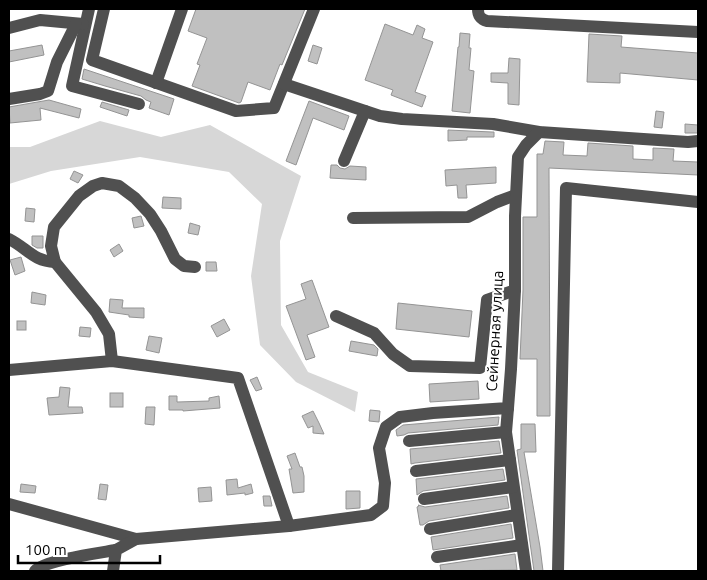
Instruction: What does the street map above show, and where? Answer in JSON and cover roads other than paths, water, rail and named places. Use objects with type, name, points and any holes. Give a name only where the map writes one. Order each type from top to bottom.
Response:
[{"type":"street","points":[[9,99],[48,91],[57,62],[89,9]]},
{"type":"street","points":[[104,9],[92,60],[236,111],[274,108],[314,9]]},
{"type":"street","points":[[156,83],[182,9]]},
{"type":"street","points":[[478,9],[478,16],[487,22],[698,32]]},
{"type":"street","points":[[9,28],[40,20],[81,24]]},
{"type":"street","points":[[81,24],[72,86],[139,104]]},
{"type":"street","points":[[284,84],[380,116],[402,120],[493,124],[539,132],[688,142],[698,141]]},
{"type":"street","points":[[344,161],[365,111]]},
{"type":"street","name":"Сейнерная улица","points":[[35,571],[37,568],[56,562],[116,550],[136,539],[289,526],[371,515],[383,506],[385,483],[379,448],[386,426],[400,417],[508,408],[515,290],[515,216],[518,157],[526,145],[539,132]]},
{"type":"street","points":[[112,361],[109,334],[96,312],[55,262],[51,246],[54,227],[79,196],[93,186],[102,183],[119,186],[135,198],[150,214],[175,259],[184,266],[195,267]]},
{"type":"street","points":[[558,571],[566,188],[698,202]]},
{"type":"street","points":[[353,218],[468,217],[497,202],[516,195]]},
{"type":"street","points":[[9,239],[19,244],[33,256],[55,262]]},
{"type":"street","points":[[336,316],[374,333],[393,354],[410,366],[480,368],[487,300],[515,290]]},
{"type":"street","points":[[9,370],[112,361],[238,378],[289,526]]},
{"type":"street","points":[[508,408],[506,432],[526,571]]},
{"type":"street","points":[[409,441],[506,432]]},
{"type":"street","points":[[416,470],[510,460]]},
{"type":"street","points":[[424,499],[513,487]]},
{"type":"street","points":[[9,504],[136,539]]},
{"type":"street","points":[[430,529],[517,515]]},
{"type":"street","points":[[437,557],[522,545]]},
{"type":"street","points":[[113,571],[116,550]]}]
